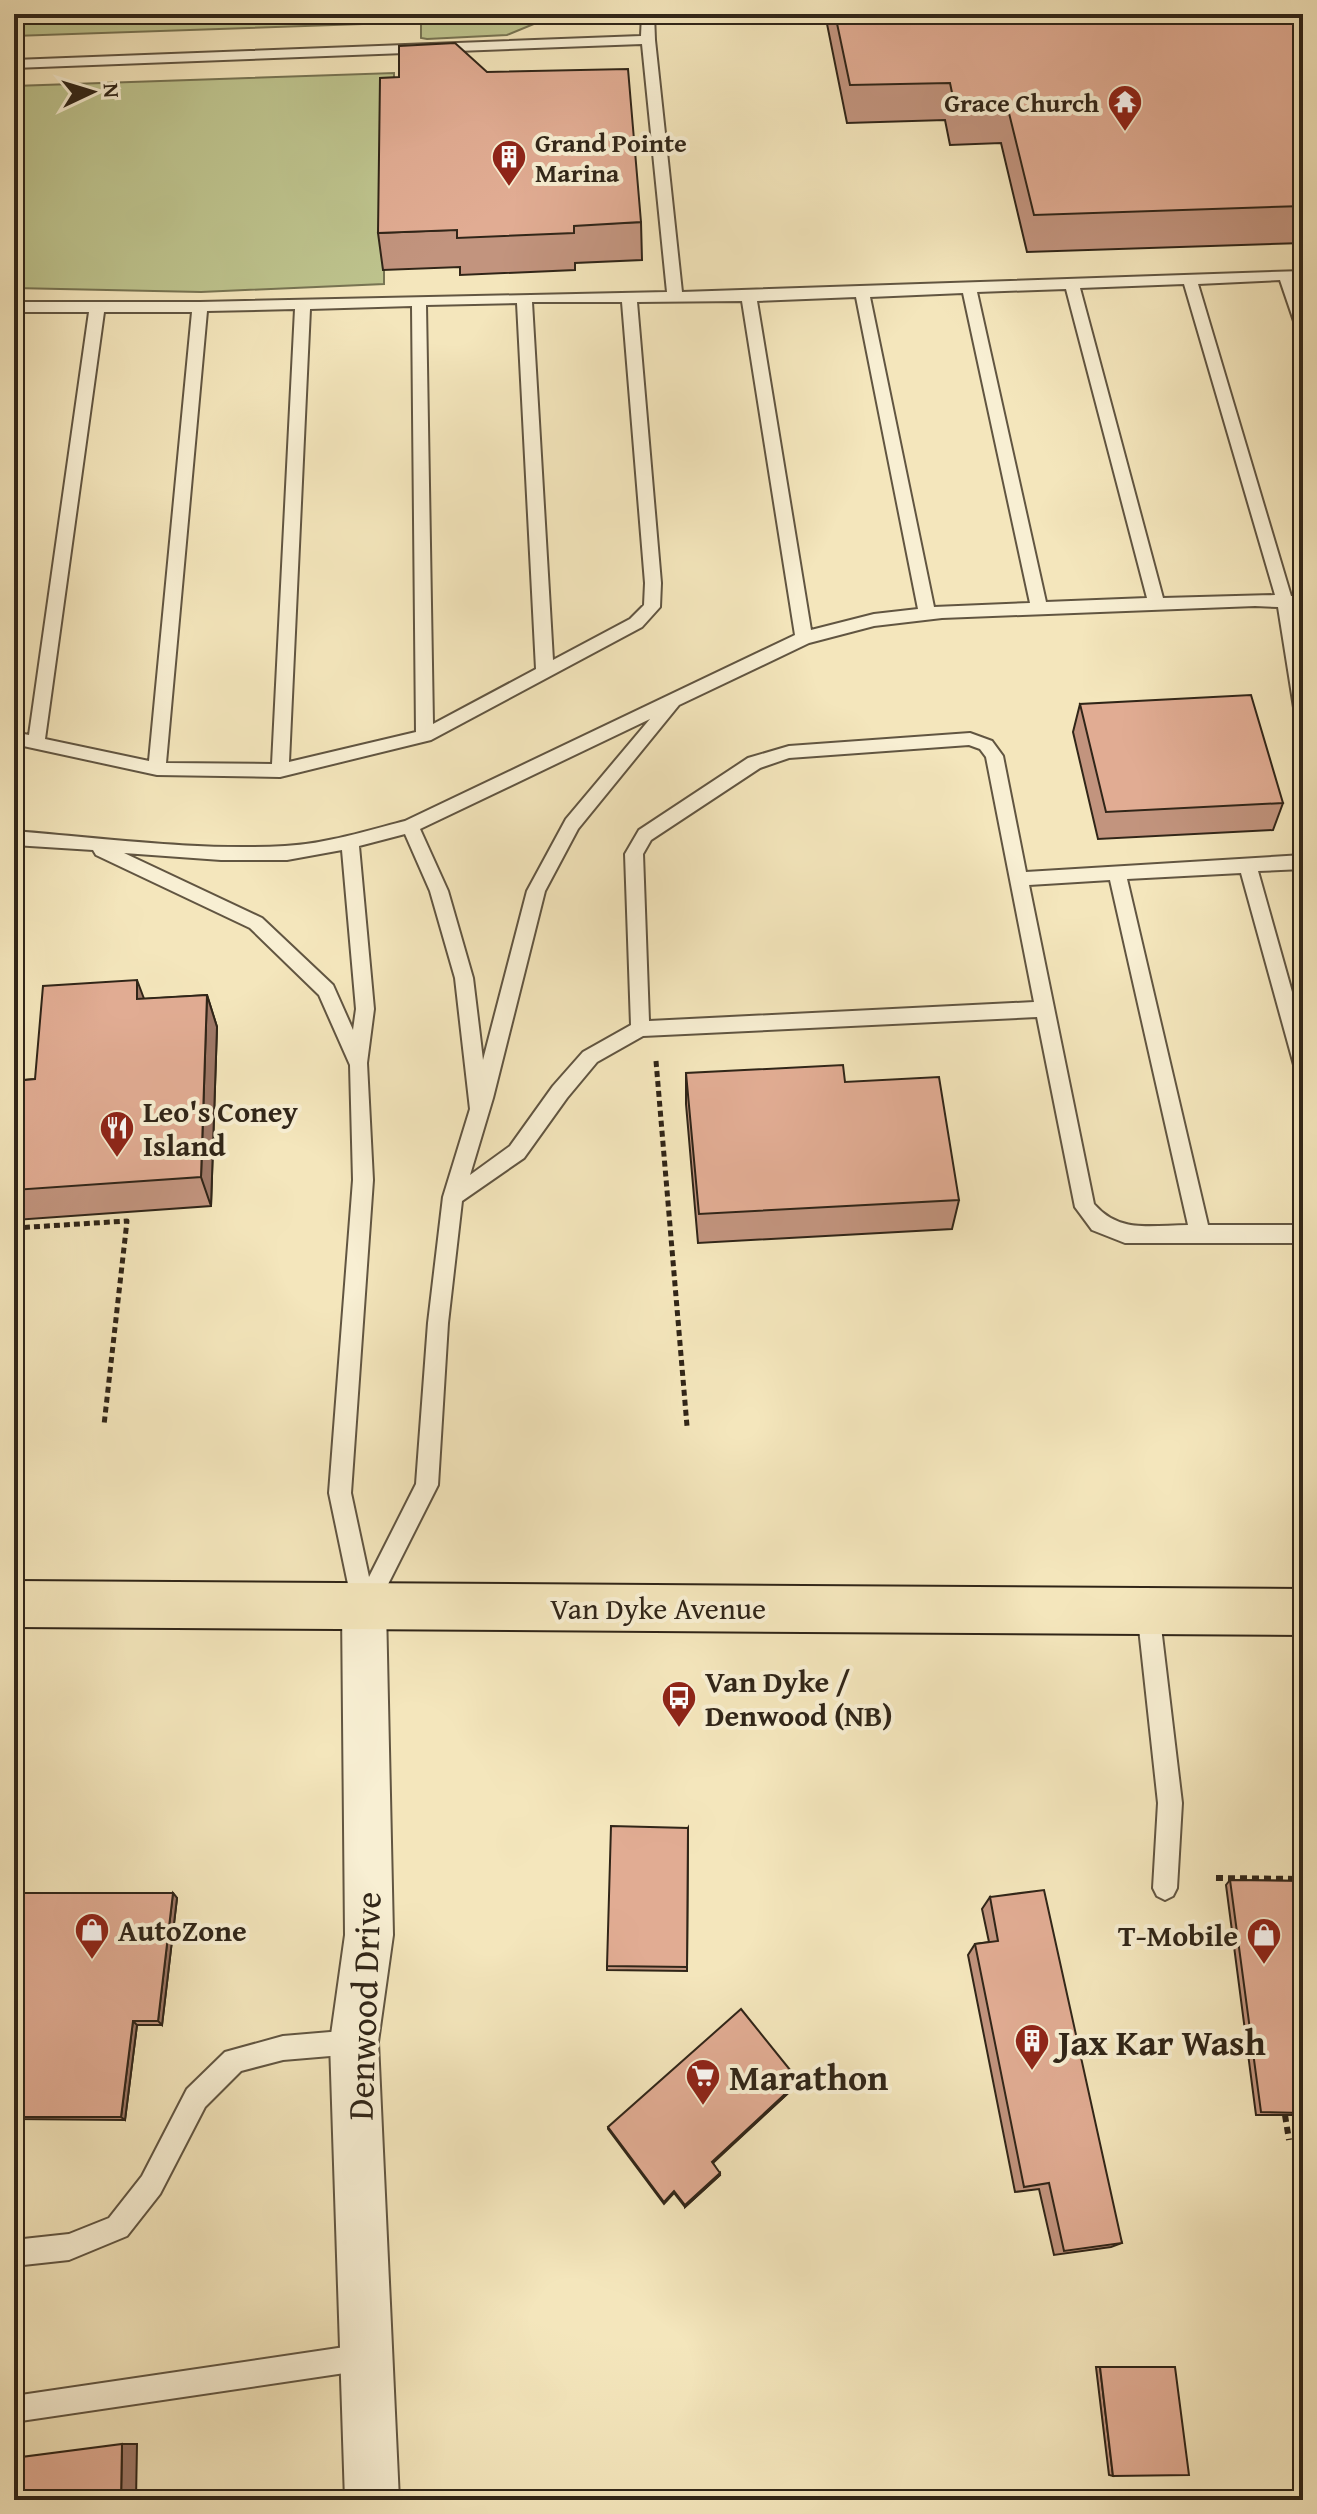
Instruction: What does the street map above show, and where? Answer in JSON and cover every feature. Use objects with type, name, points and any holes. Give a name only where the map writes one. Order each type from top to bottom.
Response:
[{"type":"main road","name":"Van Dyke Avenue","points":[[14,1604],[1303,1612]]},
{"type":"street","name":"Denwood Drive","points":[[364,1608],[369,1935],[354,2042],[372,2500]]},
{"type":"lane","points":[[648,14],[648,40],[675,297]]},
{"type":"lane","points":[[14,64],[648,40]]},
{"type":"lane","points":[[14,307],[200,307],[524,298],[749,297],[1303,275]]},
{"type":"lane","points":[[1286,276],[1303,327]]},
{"type":"lane","points":[[1190,280],[1294,602],[1303,710]]},
{"type":"lane","points":[[1072,285],[1156,603]]},
{"type":"lane","points":[[969,289],[1039,607]]},
{"type":"lane","points":[[862,293],[927,613]]},
{"type":"lane","points":[[14,738],[157,769],[280,771],[425,736],[636,623],[652,607],[653,583],[629,297]]},
{"type":"lane","points":[[749,297],[804,638]]},
{"type":"lane","points":[[524,298],[545,673]]},
{"type":"lane","points":[[419,301],[425,736]]},
{"type":"lane","points":[[280,771],[303,304]]},
{"type":"lane","points":[[36,745],[97,307]]},
{"type":"lane","points":[[157,769],[200,307]]},
{"type":"lane","points":[[14,838],[221,853],[287,853],[350,842],[410,826],[804,638],[874,620],[927,613],[1039,607],[1294,602]]},
{"type":"lane","points":[[364,1608],[427,1485],[438,1323],[453,1197],[480,1109],[536,891],[572,824],[678,697]]},
{"type":"lane","points":[[640,1029],[634,854],[645,835],[754,763],[789,752],[970,739],[986,745],[994,756],[1085,1207],[1099,1224],[1125,1234],[1303,1234]]},
{"type":"lane","points":[[410,826],[439,891],[464,978],[480,1109]]},
{"type":"lane","points":[[350,842],[365,1009],[359,1065],[363,1180],[340,1493],[364,1608]]},
{"type":"lane","points":[[91,844],[256,923],[326,990],[359,1065]]},
{"type":"lane","points":[[1019,879],[1303,862]]},
{"type":"lane","points":[[1248,866],[1303,1065]]},
{"type":"lane","points":[[1117,873],[1200,1234]]},
{"type":"lane","points":[[453,1197],[517,1152],[560,1092],[590,1057],[640,1029],[1045,1009]]},
{"type":"lane","points":[[1148,1609],[1170,1803],[1165,1888]]},
{"type":"lane","points":[[14,2253],[69,2247],[118,2227],[151,2185],[196,2098],[234,2061],[283,2048],[354,2042]]},
{"type":"lane","points":[[14,2409],[365,2357]]},
{"type":"path","points":[[14,983],[22,924]]},
{"type":"path","points":[[640,1029],[658,1064],[687,1426]]},
{"type":"path","points":[[14,1228],[127,1221],[104,1425]]},
{"type":"path","points":[[1216,1878],[1252,1882],[1303,1879]]},
{"type":"path","points":[[1285,2115],[1289,2140]]},
{"type":"green space","points":[[14,14],[558,14],[507,35],[427,39],[421,38],[421,22],[14,36]]},
{"type":"green space","points":[[394,73],[394,115],[384,116],[384,284],[201,292],[14,288],[14,86]]},
{"type":"building","name":"Grace Church","points":[[835,14],[1303,14],[1303,206],[1034,215],[1007,105],[955,107],[950,83],[850,85]]},
{"type":"building","name":"Grand Pointe Marina","points":[[455,43],[487,72],[628,69],[641,222],[574,226],[574,233],[457,238],[457,230],[378,233],[380,78],[399,77],[399,46]]},
{"type":"building","points":[[1251,695],[1283,803],[1106,812],[1080,704]]},
{"type":"building","name":"Leo's Coney Island","points":[[137,980],[137,999],[207,995],[201,1177],[14,1190],[14,1081],[35,1079],[43,986]]},
{"type":"building","points":[[843,1065],[845,1082],[939,1077],[959,1200],[699,1214],[686,1073]]},
{"type":"building","points":[[611,1826],[688,1828],[687,1967],[607,1966]]},
{"type":"building","name":"T-Mobile","points":[[1230,1880],[1303,1881],[1303,2113],[1261,2112]]},
{"type":"building","name":"Jax Kar Wash","points":[[1044,1890],[1122,2243],[1064,2251],[1049,2183],[1024,2187],[975,1944],[998,1941],[990,1897]]},
{"type":"building","name":"AutoZone","points":[[14,1893],[173,1893],[158,2021],[133,2021],[121,2117],[14,2117]]},
{"type":"building","name":"Marathon","points":[[741,2009],[799,2081],[712,2162],[720,2173],[685,2205],[674,2191],[664,2202],[608,2127]]},
{"type":"building","points":[[1100,2367],[1175,2367],[1189,2475],[1113,2476]]},
{"type":"building","points":[[122,2444],[121,2500],[14,2500],[14,2458]]},
{"type":"place","name":"Grace Church","points":[[1125,133]]},
{"type":"place","name":"Grand Pointe Marina","points":[[509,188]]},
{"type":"place","name":"Leo's Coney Island","points":[[117,1159]]},
{"type":"place","name":"Van Dyke / Denwood (NB)","points":[[679,1729]]},
{"type":"place","name":"AutoZone","points":[[92,1961]]},
{"type":"place","name":"T-Mobile","points":[[1264,1966]]},
{"type":"place","name":"Jax Kar Wash","points":[[1032,2072]]},
{"type":"place","name":"Marathon","points":[[703,2107]]}]
